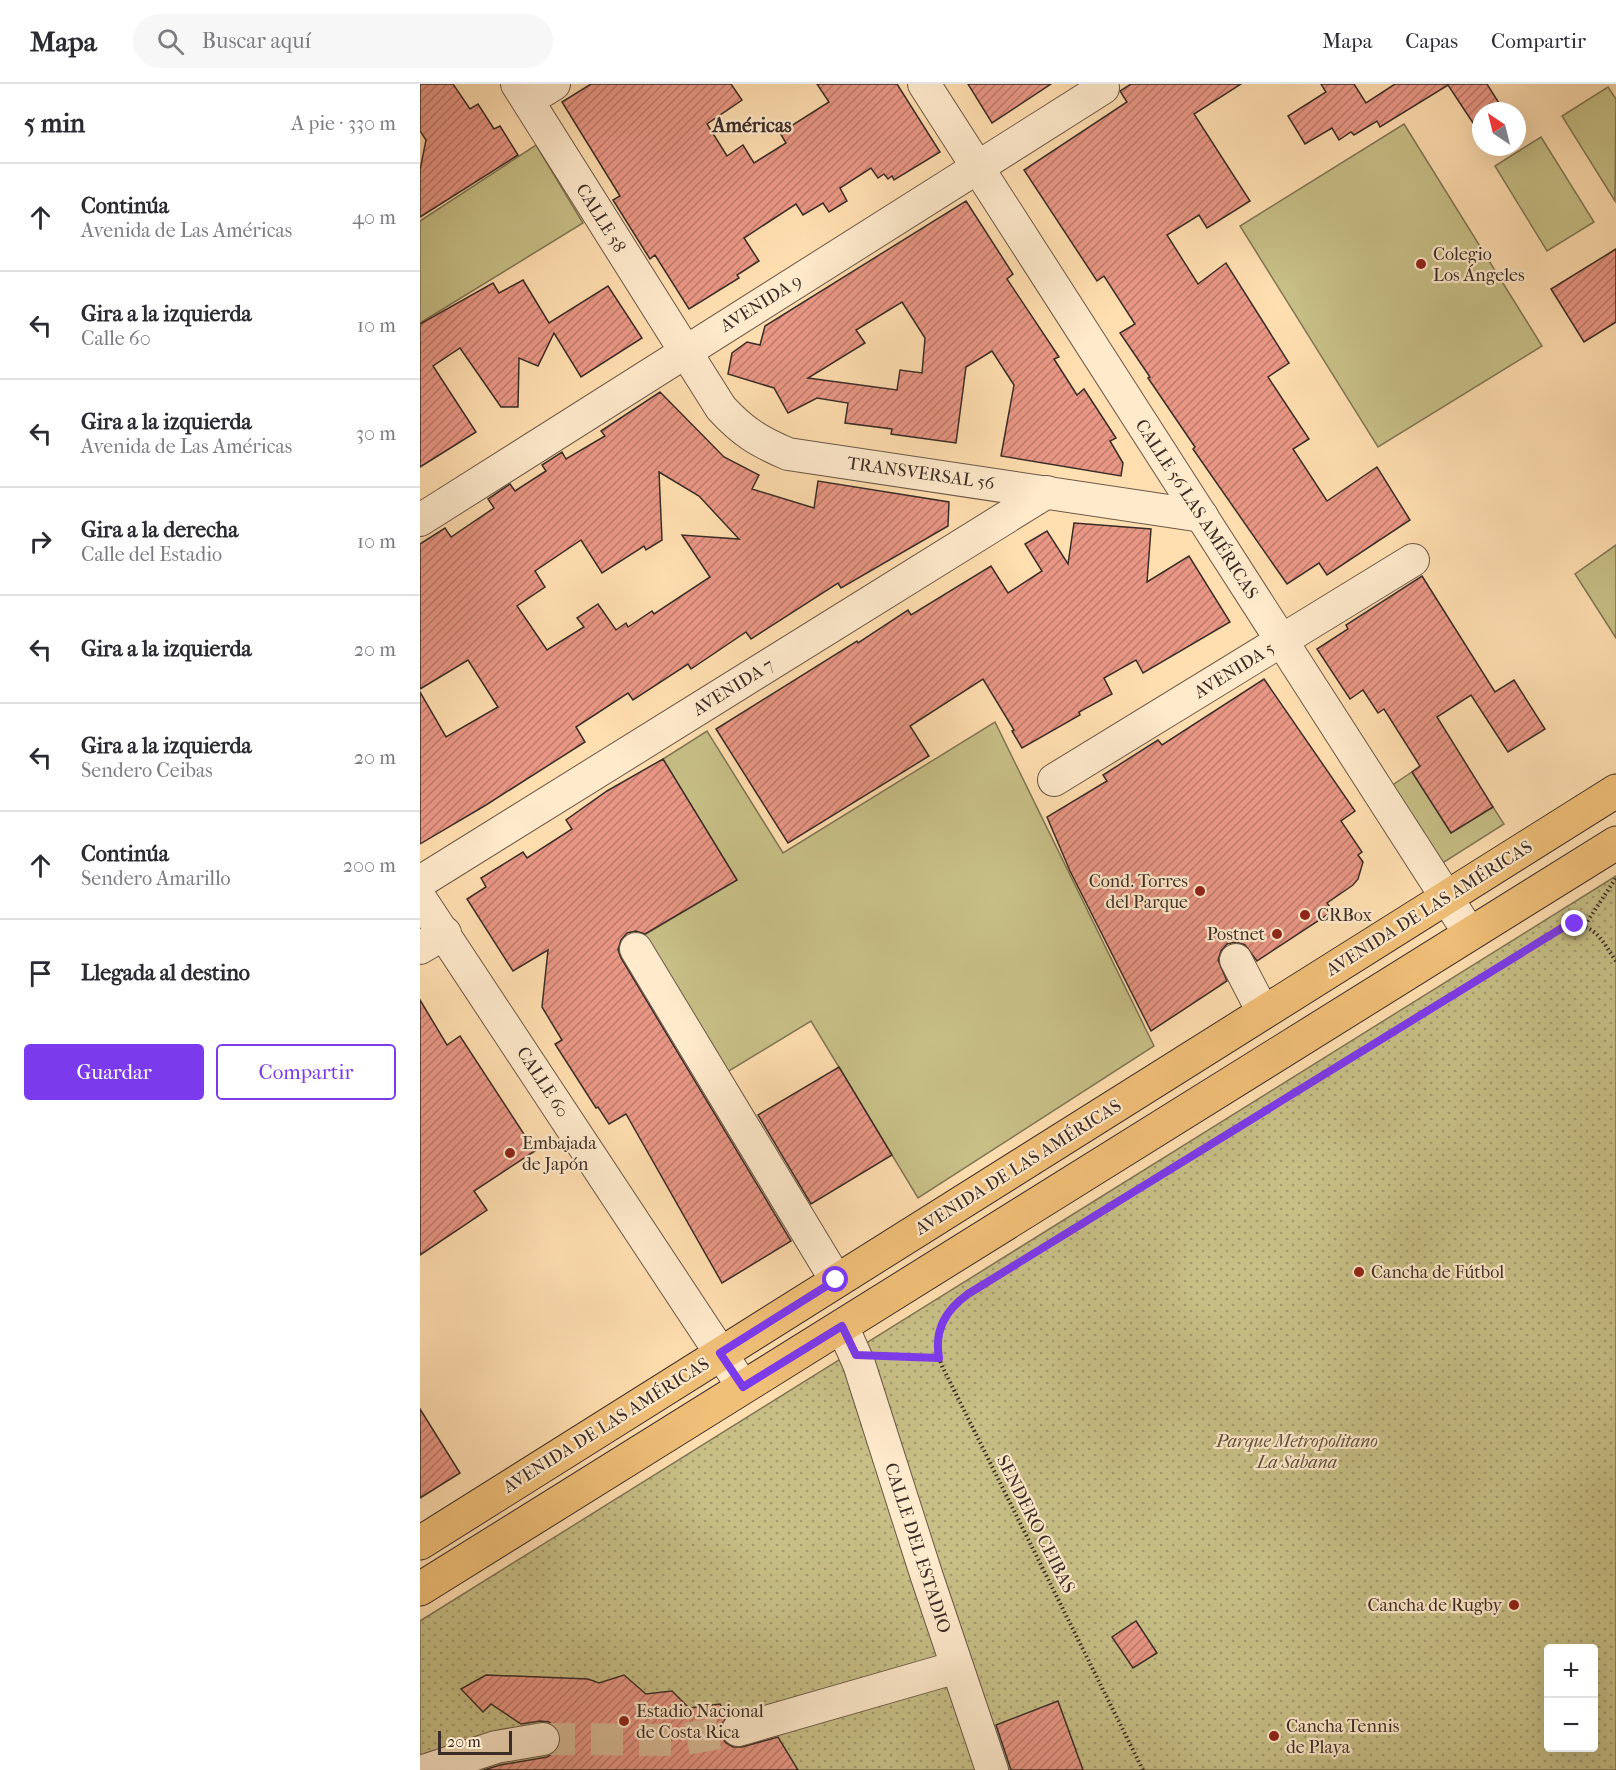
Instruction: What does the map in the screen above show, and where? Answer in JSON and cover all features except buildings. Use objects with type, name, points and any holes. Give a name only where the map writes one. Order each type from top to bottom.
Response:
[{"type":"main road","name":"AVENIDA DE LAS AMÉRICAS","points":[[420,1543],[1616,791]]},
{"type":"main road","points":[[420,1589],[1616,843]]},
{"type":"street","name":"CALLE 56 LAS AMÉRICAS","points":[[924,84],[1470,934]]},
{"type":"street","name":"AVENIDA 9","points":[[420,520],[1103,88]]},
{"type":"street","name":"CALLE 58","points":[[533,89],[684,352]]},
{"type":"street","name":"TRANSVERSAL 56","points":[[684,352],[721,408],[739,428],[760,442],[788,454],[1202,516]]},
{"type":"street","name":"AVENIDA 7","points":[[420,882],[1047,492]]},
{"type":"street","name":"AVENIDA 5","points":[[1054,780],[1413,560]]},
{"type":"street","name":"CALLE 60","points":[[420,897],[432,941],[743,1387]]},
{"type":"street","points":[[636,949],[836,1280]]},
{"type":"street","points":[[1236,960],[1263,1012]]},
{"type":"street","name":"CALLE DEL ESTADIO","points":[[842,1326],[856,1355],[992,1770]]},
{"type":"street","points":[[738,1730],[957,1667]]},
{"type":"street","points":[[427,1770],[496,1747],[543,1739]]},
{"type":"path","points":[[1616,878],[1585,925],[1600,939],[1616,961]]},
{"type":"path","name":"SENDERO CEIBAS","points":[[1143,1770],[939,1358],[938,1331],[945,1316],[968,1294],[1562,928],[1575,924],[1585,925]]},
{"type":"path","points":[[856,1355],[939,1358]]},
{"type":"green space","points":[[1608,87],[1616,99],[1615,201],[1562,116]]},
{"type":"green space","points":[[1404,124],[1542,346],[1378,447],[1240,226]]},
{"type":"green space","points":[[1541,137],[1594,222],[1547,251],[1495,166],[1511,156],[1526,156],[1526,146]]},
{"type":"green space","points":[[536,145],[583,223],[420,323],[420,221]]},
{"type":"green space","points":[[1616,545],[1616,638],[1575,574]]},
{"type":"green space","points":[[995,722],[1154,1046],[918,1198],[811,1021],[719,1077],[639,938],[737,880],[663,759],[707,731],[783,853]]},
{"type":"green space","points":[[1412,772],[1451,833],[1493,807],[1504,824],[1441,864],[1391,786]]},
{"type":"green space","name":"Parque Metropolitano La Sabana","points":[[1616,876],[1616,1770],[420,1770],[420,1621]]},
{"type":"tunnel","points":[[543,1739],[679,1740],[738,1730]]},
{"type":"place","name":"Colegio Los Ángeles","points":[[1421,264]]},
{"type":"place","name":"Cond. Torres del Parque","points":[[1200,891]]},
{"type":"place","name":"CRBox","points":[[1305,915]]},
{"type":"place","name":"Postnet","points":[[1277,934]]},
{"type":"place","name":"Embajada de Japón","points":[[510,1153]]},
{"type":"place","name":"Cancha de Fútbol","points":[[1359,1272]]},
{"type":"place","name":"Cancha de Rugby","points":[[1514,1605]]},
{"type":"place","name":"Estadio Nacional de Costa Rica","points":[[624,1721]]},
{"type":"place","name":"Cancha Tennis de Playa","points":[[1274,1736]]},
{"type":"district","name":"Américas","points":[[752,125]]},
{"type":"route","points":[[836,1280],[720,1353],[743,1387],[842,1326],[856,1355],[939,1358],[938,1331],[945,1316],[968,1294],[1562,928],[1575,924]]}]
